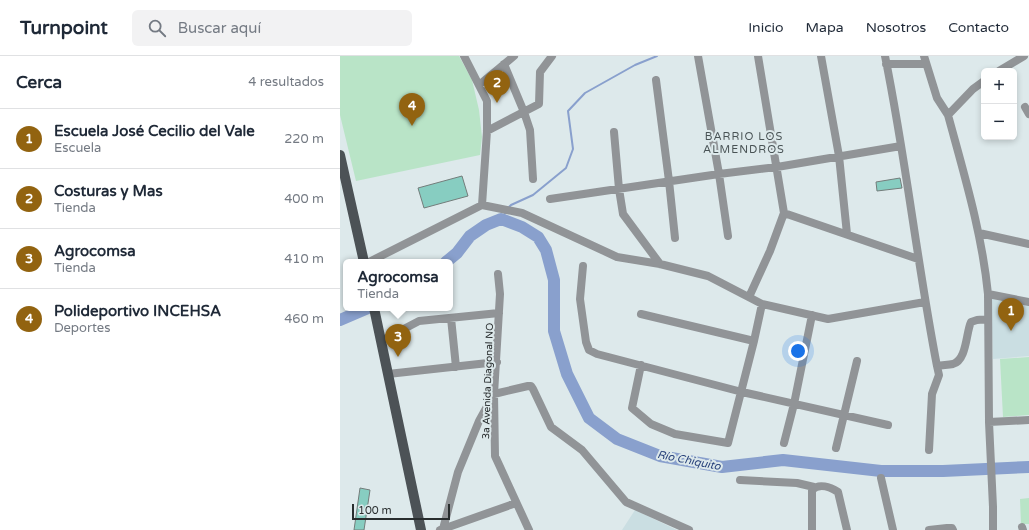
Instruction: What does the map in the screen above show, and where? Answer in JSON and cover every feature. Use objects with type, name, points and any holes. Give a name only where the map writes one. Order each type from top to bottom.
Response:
[{"type":"main road","points":[[340,155],[363,259]]},
{"type":"main road","points":[[375,311],[421,530]]},
{"type":"street","points":[[464,56],[487,101],[487,131],[482,205]]},
{"type":"street","points":[[479,85],[514,56]]},
{"type":"street","points":[[487,131],[539,104],[540,72],[552,56]]},
{"type":"street","points":[[698,56],[719,174],[728,236]]},
{"type":"street","points":[[748,297],[770,250],[784,213],[758,56]]},
{"type":"street","points":[[822,56],[839,156],[847,234]]},
{"type":"street","points":[[1004,68],[1024,56]]},
{"type":"street","points":[[929,450],[932,394],[939,375],[938,366],[925,302],[901,146],[885,60],[925,60],[938,98],[948,114],[980,233],[988,294],[989,422],[993,507],[992,530]]},
{"type":"street","points":[[504,64],[530,130],[534,179]]},
{"type":"street","points":[[656,80],[675,238]]},
{"type":"street","points":[[948,114],[972,88],[981,83]]},
{"type":"street","points":[[614,132],[619,189],[623,214],[660,264]]},
{"type":"street","points":[[550,199],[669,181],[777,167],[901,146]]},
{"type":"street","points":[[375,259],[482,205],[522,213],[617,257],[660,264],[708,276],[762,304],[828,319],[925,302]]},
{"type":"street","points":[[784,213],[918,259]]},
{"type":"street","points":[[980,233],[1029,244]]},
{"type":"street","points":[[583,266],[580,299],[586,342],[589,350],[597,354],[742,392],[888,425]]},
{"type":"street","name":"3a Avenida Diagonal NO","points":[[498,274],[500,294],[494,394],[495,456],[529,530]]},
{"type":"street","points":[[988,294],[1029,302]]},
{"type":"street","points":[[641,365],[632,408],[651,424],[675,434],[728,442],[742,392],[762,304]]},
{"type":"street","points":[[380,339],[419,321],[499,313]]},
{"type":"street","points":[[640,314],[754,341]]},
{"type":"street","points":[[784,443],[794,404],[812,315]]},
{"type":"street","points":[[451,318],[456,367]]},
{"type":"street","points":[[938,366],[955,364],[960,358],[967,342],[971,322],[988,319]]},
{"type":"street","points":[[388,374],[497,362]]},
{"type":"street","points":[[836,448],[857,362]]},
{"type":"street","points":[[441,530],[458,472],[479,421],[494,394],[528,386],[531,386],[534,389],[551,427],[582,450],[626,502],[689,530]]},
{"type":"street","points":[[989,422],[1029,420]]},
{"type":"street","points":[[881,478],[894,530]]},
{"type":"street","points":[[740,480],[808,484],[813,491],[812,530]]},
{"type":"street","points":[[813,491],[819,486],[830,487],[838,492],[847,530]]},
{"type":"street","points":[[441,530],[516,503]]},
{"type":"street","points":[[929,530],[947,528],[952,529]]},
{"type":"shaded area","points":[[991,298],[1029,306],[1029,356],[993,359]]},
{"type":"shaded area","points":[[635,510],[677,530],[622,530]]},
{"type":"green space","points":[[340,56],[459,56],[472,80],[479,110],[482,137],[480,155],[356,181],[340,115]]},
{"type":"green space","points":[[1029,357],[1029,415],[1003,417],[1000,359]]},
{"type":"green space","points":[[1029,498],[1029,524],[1021,524],[1020,499]]},
{"type":"building","points":[[462,176],[468,196],[424,208],[418,188]]},
{"type":"building","points":[[900,178],[902,188],[877,191],[876,182]]},
{"type":"building","points":[[360,488],[370,490],[364,530],[354,530]]},
{"type":"waterway","points":[[509,207],[533,195],[566,168],[573,149],[568,111],[585,93],[635,65],[657,56]]},
{"type":"waterway","points":[[501,219],[506,212]]},
{"type":"waterway","name":"Río Chiquito","points":[[450,259],[457,253],[470,236],[486,225],[501,219],[522,227],[538,237],[546,250],[554,280],[554,331],[567,374],[589,418],[617,439],[660,456],[722,467],[783,460],[881,471],[943,471],[1029,467]]},
{"type":"waterway","name":"Río Chiquito","points":[[340,320],[361,311]]},
{"type":"place","name":"Costuras y Mas","points":[[497,103]]},
{"type":"place","name":"Polideportivo INCEHSA","points":[[412,126]]},
{"type":"place","name":"Escuela José Cecilio del Vale","points":[[1011,331]]},
{"type":"place","name":"Agrocomsa","points":[[398,357]]},
{"type":"district","name":"BARRIO LOS ALMENDROS","points":[[744,142]]}]
